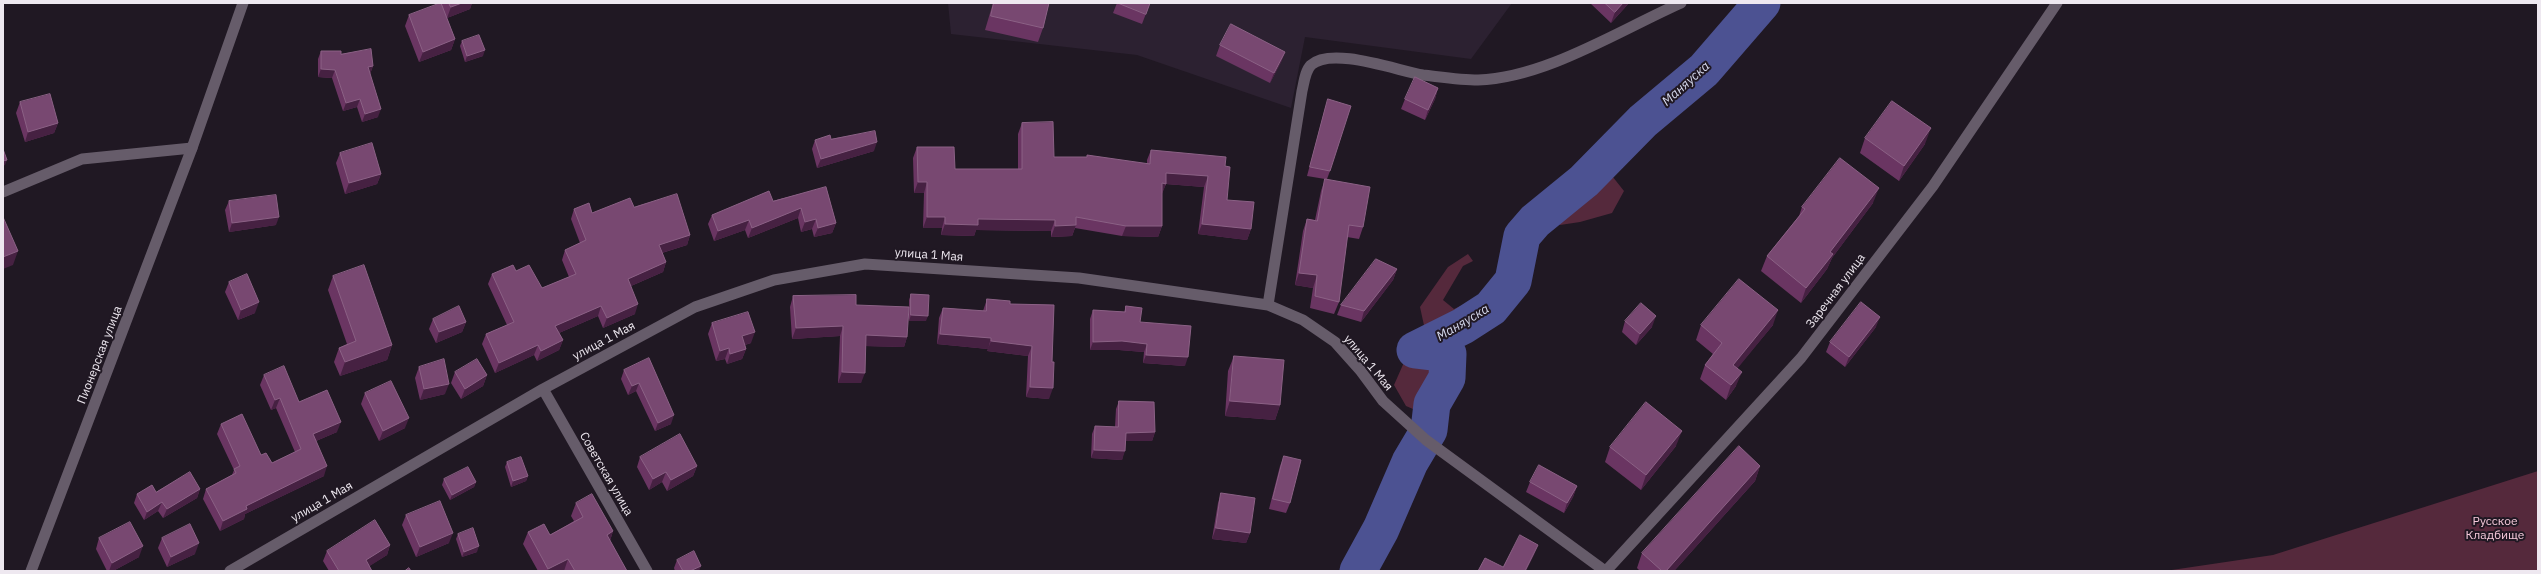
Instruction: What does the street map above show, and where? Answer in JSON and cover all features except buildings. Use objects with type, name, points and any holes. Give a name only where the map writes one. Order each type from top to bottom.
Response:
[{"type":"street","name":"Пионерская улица","points":[[31,571],[192,148],[243,3]]},
{"type":"street","points":[[1268,305],[1302,91],[1306,73],[1311,65],[1319,61],[1353,58],[1423,75],[1477,80],[1513,76],[1545,66],[1681,3]]},
{"type":"street","name":"Заречная улица","points":[[1605,571],[1801,358],[1933,186],[2057,3]]},
{"type":"street","points":[[3,192],[82,160],[192,148]]},
{"type":"street","name":"улица 1 Мая","points":[[230,571],[543,389],[695,307],[774,280],[865,264],[1079,278],[1268,305],[1303,320],[1335,342],[1360,370],[1383,401],[1426,440],[1605,571]]},
{"type":"street","name":"Советская улица","points":[[543,389],[647,571]]},
{"type":"shaded area","points":[[948,3],[1512,3],[1471,59],[1305,37],[1291,108],[1137,55],[951,34]]},
{"type":"green space","points":[[1597,157],[1624,191],[1612,213],[1580,222],[1560,225],[1546,203],[1567,175],[1587,161]]},
{"type":"green space","points":[[1468,254],[1473,261],[1463,266],[1443,300],[1454,309],[1467,303],[1477,302],[1453,325],[1431,339],[1427,355],[1443,350],[1444,368],[1420,412],[1406,406],[1394,385],[1409,351],[1425,330],[1420,307],[1448,267]]},
{"type":"green space","name":"Русское Кладбище","points":[[2538,471],[2538,571],[2165,571],[2273,555]]},
{"type":"waterway","name":"Маняуска","points":[[1358,571],[1381,529],[1410,462],[1429,430],[1432,404],[1447,378],[1448,354],[1415,350],[1463,326],[1491,308],[1513,281],[1522,236],[1535,221],[1584,181],[1643,121],[1704,70],[1762,3]]}]
